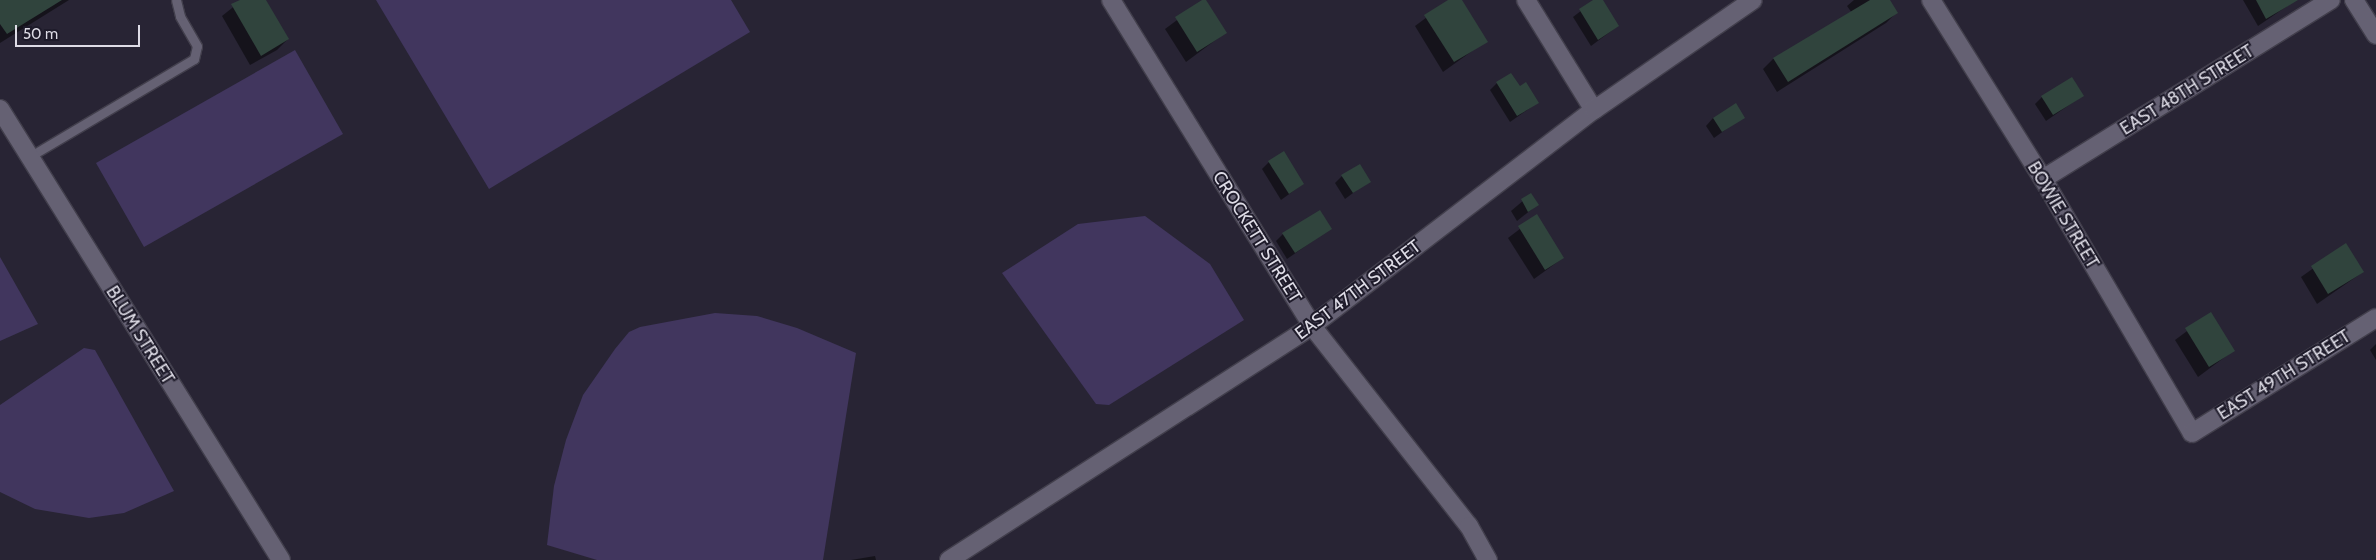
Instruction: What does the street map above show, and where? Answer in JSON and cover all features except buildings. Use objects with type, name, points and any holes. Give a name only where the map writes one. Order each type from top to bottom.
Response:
[{"type":"street","name":"CROCKETT STREET","points":[[1112,0],[1312,326],[1469,526],[1488,560]]},
{"type":"street","points":[[1526,0],[1594,110]]},
{"type":"street","name":"EAST 47TH STREET","points":[[949,560],[1312,326],[1594,110],[1753,0]]},
{"type":"street","name":"BOWIE STREET","points":[[1931,0],[2043,179],[2192,433]]},
{"type":"street","name":"EAST 48TH STREET","points":[[2043,179],[2331,0]]},
{"type":"street","points":[[2354,0],[2376,35]]},
{"type":"street","name":"BLUM STREET","points":[[0,109],[281,560]]},
{"type":"street","name":"EAST 49TH STREET","points":[[2192,433],[2376,318]]},
{"type":"lane","points":[[30,157],[194,59],[197,46],[180,16],[176,0]]},
{"type":"shaded area","points":[[376,0],[731,0],[750,32],[489,189]]},
{"type":"shaded area","points":[[295,50],[343,134],[144,247],[96,163]]},
{"type":"shaded area","points":[[1145,216],[1210,264],[1244,320],[1109,405],[1096,404],[1002,273],[1078,224]]},
{"type":"shaded area","points":[[0,257],[38,324],[0,341]]},
{"type":"shaded area","points":[[715,313],[757,316],[797,328],[856,353],[823,560],[597,560],[547,545],[554,486],[566,440],[583,395],[615,349],[629,332],[640,327]]},
{"type":"shaded area","points":[[84,348],[95,350],[174,491],[124,513],[89,518],[35,509],[0,492],[0,405]]}]
